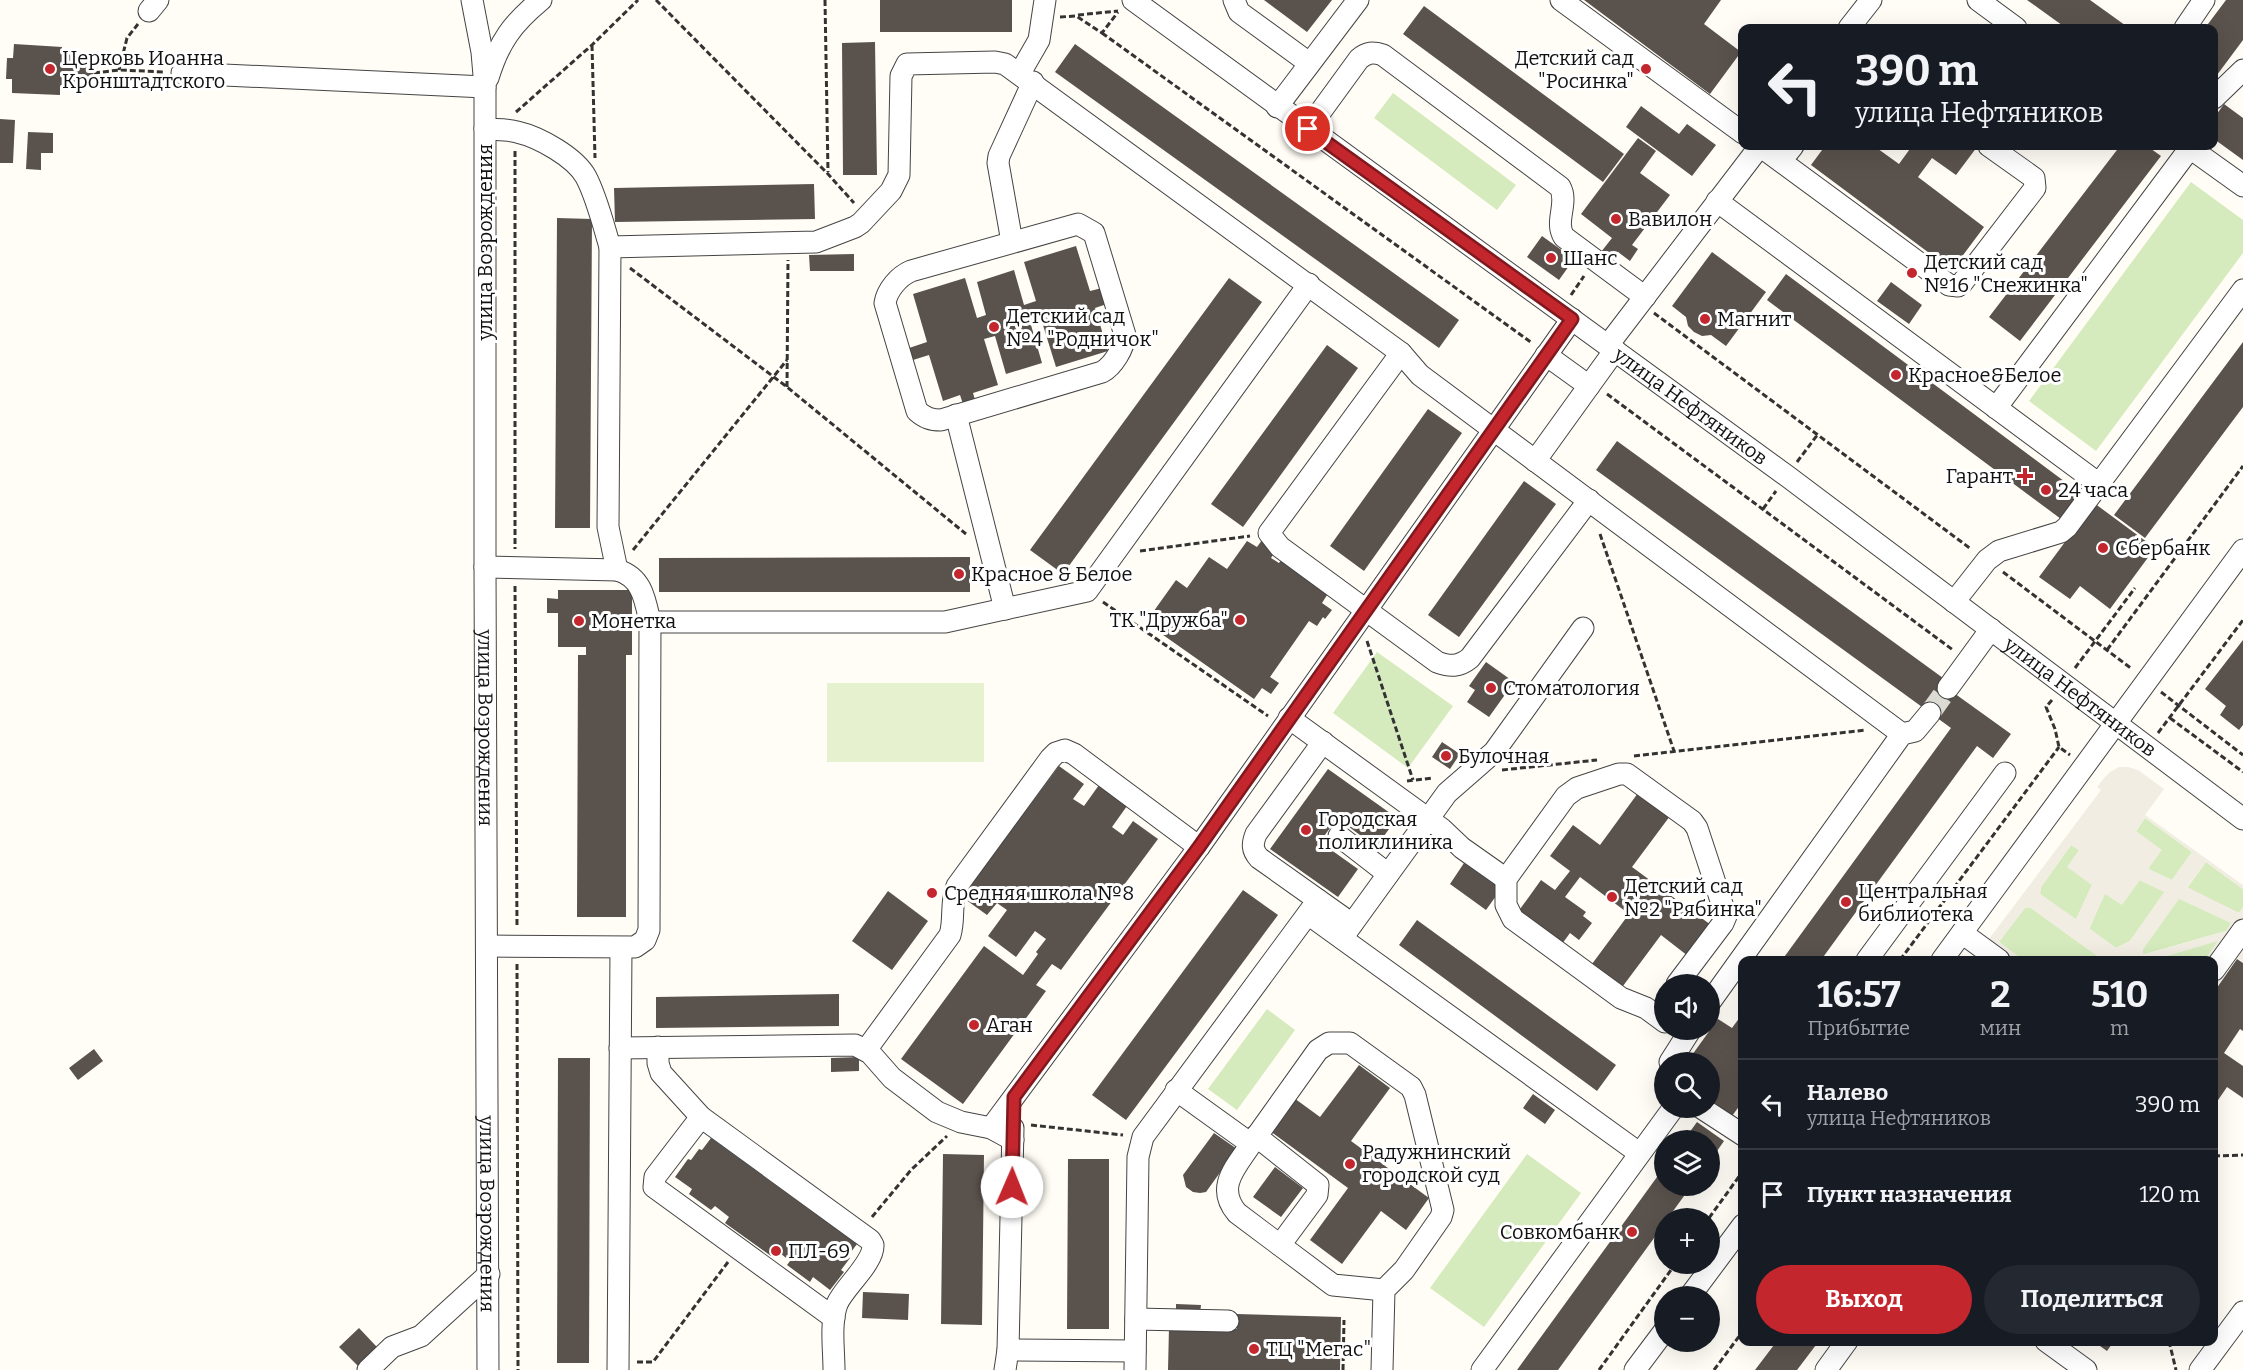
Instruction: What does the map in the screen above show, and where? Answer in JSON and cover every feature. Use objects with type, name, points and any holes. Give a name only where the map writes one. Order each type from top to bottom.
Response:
[{"type":"street","points":[[472,0],[482,52],[485,87]]},
{"type":"street","points":[[514,0],[519,0]]},
{"type":"street","points":[[485,87],[494,60],[508,32],[516,21],[541,0]]},
{"type":"street","points":[[1234,0],[1239,12],[1309,63]]},
{"type":"street","points":[[1277,107],[1358,0]]},
{"type":"street","points":[[1561,0],[1738,129]]},
{"type":"street","points":[[1852,24],[1871,0]]},
{"type":"street","points":[[1978,0],[2011,24]]},
{"type":"street","points":[[2188,24],[2204,0]]},
{"type":"street","name":"улица Нефтяников","points":[[1128,4],[1277,107],[1612,347],[2243,819]]},
{"type":"street","points":[[1012,242],[998,163],[1039,40],[1044,9]]},
{"type":"street","points":[[1308,129],[1359,59],[1365,54],[1374,52],[1383,55],[1560,187],[1564,198],[1560,223],[1564,237],[1644,297]]},
{"type":"street","points":[[610,250],[816,242],[855,227],[867,218],[891,191],[899,175],[901,76],[906,64],[995,62],[1005,64],[1309,284],[1401,353],[1420,375],[1902,734]]},
{"type":"street","points":[[2218,94],[2243,70]]},
{"type":"street","points":[[182,73],[485,87]]},
{"type":"street","name":"улица Возрождения","points":[[485,87],[488,1370]]},
{"type":"street","points":[[485,129],[515,131],[557,150],[579,166],[593,195],[610,250],[608,527],[617,570]]},
{"type":"street","points":[[1535,461],[1589,386],[1644,297],[1757,150]]},
{"type":"street","points":[[1787,153],[1949,285],[1954,286],[1962,283],[2036,188],[2034,178],[1995,150]]},
{"type":"street","points":[[1996,408],[2188,150]]},
{"type":"street","points":[[2194,150],[2243,186]]},
{"type":"street","points":[[1717,201],[2099,484]]},
{"type":"street","points":[[1078,224],[1090,229],[1096,239],[1125,335],[1124,344],[1108,368],[1102,372],[956,415],[933,420],[922,416],[917,411],[886,308],[887,294],[906,273],[1012,242],[1071,225],[1078,224]]},
{"type":"street","points":[[650,622],[945,622],[1087,591],[1309,284]]},
{"type":"street","points":[[1954,602],[1987,560],[2007,547],[2061,532],[2067,527],[2243,290]]},
{"type":"street","points":[[991,1128],[1199,847],[1572,319]]},
{"type":"street","points":[[1401,353],[1269,533],[1280,547],[1362,614],[1437,662],[1446,666],[1464,663],[1588,500]]},
{"type":"street","points":[[1546,355],[1589,386]]},
{"type":"street","points":[[956,415],[1005,609]]},
{"type":"street","points":[[1945,956],[2243,550]]},
{"type":"street","points":[[485,567],[617,570],[628,573],[638,582],[645,596],[650,622],[649,930],[645,940],[635,947],[621,948],[487,946]]},
{"type":"street","points":[[1347,931],[1389,874],[1426,817],[1452,787],[1494,752],[1583,628]]},
{"type":"street","points":[[1948,688],[1991,629]]},
{"type":"street","points":[[1743,956],[1902,734],[1915,731],[1930,713]]},
{"type":"street","points":[[1286,722],[1323,742],[1506,879]]},
{"type":"street","points":[[1323,742],[1256,834],[1252,842],[1259,858],[1313,907],[1639,1153]]},
{"type":"street","points":[[866,1050],[950,935],[953,924],[953,897],[957,886],[1056,753],[1065,750],[1074,754],[1199,847]]},
{"type":"street","points":[[1870,956],[2005,773]]},
{"type":"street","points":[[1654,1010],[1622,998],[1513,919],[1506,905],[1506,879],[1571,791],[1619,774],[1627,774],[1692,821],[1697,828],[1726,916],[1685,974]]},
{"type":"street","points":[[1339,836],[1389,874]]},
{"type":"street","points":[[1014,1097],[1007,1360],[1135,1360],[1138,1157],[1143,1137],[1313,907]]},
{"type":"street","points":[[2218,964],[2243,930]]},
{"type":"street","points":[[1962,933],[1994,956]]},
{"type":"street","points":[[618,1366],[621,948]]},
{"type":"street","points":[[1720,988],[1738,963]]},
{"type":"street","points":[[1382,1370],[1384,1290],[1404,1270],[1441,1217],[1443,1210],[1418,1106],[1411,1088],[1350,1043],[1329,1043],[1318,1050],[1254,1140],[1231,1175],[1226,1194],[1230,1204],[1238,1213],[1333,1285],[1384,1290]]},
{"type":"street","points":[[620,1048],[855,1046],[866,1050],[892,1078],[937,1112],[961,1122],[1013,1132]]},
{"type":"street","points":[[658,1047],[658,1063],[661,1073],[701,1117],[870,1240],[873,1249],[870,1256],[840,1299],[834,1318],[834,1370]]},
{"type":"street","points":[[1176,1090],[1254,1140],[1318,1185],[1317,1195],[1280,1245]]},
{"type":"street","points":[[701,1117],[655,1178],[654,1187],[834,1318]]},
{"type":"street","points":[[1482,1370],[1666,1118]]},
{"type":"street","points":[[1718,1118],[1738,1130]]},
{"type":"street","points":[[1697,1286],[1738,1232]]},
{"type":"street","points":[[368,1370],[392,1347],[421,1336],[489,1274]]},
{"type":"street","points":[[2218,1346],[2243,1312]]},
{"type":"street","points":[[1136,1319],[1228,1321]]},
{"type":"street","points":[[1635,1370],[1654,1345]]},
{"type":"street","points":[[1826,1370],[1843,1346]]},
{"type":"street","points":[[2053,1346],[2086,1370]]},
{"type":"street","points":[[2200,1370],[2218,1346]]},
{"type":"path","points":[[518,1370],[515,113],[592,45],[638,0]]},
{"type":"path","points":[[656,0],[828,174],[867,218]]},
{"type":"path","points":[[825,0],[828,174]]},
{"type":"path","points":[[1076,16],[1128,4]]},
{"type":"path","points":[[1044,9],[1076,16],[1102,33],[1128,4]]},
{"type":"path","points":[[119,70],[127,38],[153,6]]},
{"type":"path","points":[[592,45],[595,159]]},
{"type":"path","points":[[94,73],[119,70],[182,73]]},
{"type":"path","points":[[787,387],[788,244]]},
{"type":"path","points":[[610,250],[787,387],[991,554]]},
{"type":"path","points":[[1644,297],[1653,312],[2108,650],[2243,755]]},
{"type":"path","points":[[617,570],[787,360]]},
{"type":"path","points":[[2108,650],[2243,466]]},
{"type":"path","points":[[1112,555],[1269,533]]},
{"type":"path","points":[[1600,533],[1674,751]]},
{"type":"path","points":[[1903,956],[2059,747],[2046,707],[2135,588]]},
{"type":"path","points":[[1087,591],[1286,722]]},
{"type":"path","points":[[1362,614],[1426,817]]},
{"type":"path","points":[[2147,747],[2243,620]]},
{"type":"path","points":[[2169,717],[2243,772]]},
{"type":"path","points":[[859,1232],[911,1170],[961,1122]]},
{"type":"path","points":[[1013,1132],[1143,1137]]},
{"type":"path","points":[[2218,1155],[2243,1155]]},
{"type":"path","points":[[1716,1208],[1738,1178]]},
{"type":"path","points":[[618,1366],[653,1362],[738,1249]]},
{"type":"path","points":[[1599,1370],[1668,1274]]},
{"type":"path","points":[[1343,1370],[1344,1320]]},
{"type":"path","points":[[1714,1370],[1738,1338]]},
{"type":"path","points":[[2170,1346],[2176,1370]]},
{"type":"green space","points":[[1393,93],[1516,185],[1497,210],[1374,118]]},
{"type":"green space","points":[[2191,182],[2243,220],[2243,253],[2096,451],[2029,401]]},
{"type":"green space","points":[[1377,652],[1453,706],[1408,768],[1333,713]]},
{"type":"green space","points":[[827,683],[984,683],[984,762],[827,762]]},
{"type":"green space","points":[[2145,818],[2192,852],[2172,880],[2148,869],[2136,831]]},
{"type":"green space","points":[[2071,845],[2079,850],[2092,885],[2076,920],[2040,894],[2041,887]]},
{"type":"green space","points":[[2206,862],[2243,889],[2243,907],[2239,913],[2187,888]]},
{"type":"green space","points":[[2140,880],[2165,892],[2130,941],[2116,948],[2089,929],[2105,893]]},
{"type":"green space","points":[[2179,898],[2232,923],[2226,931],[2142,955],[2143,949]]},
{"type":"green space","points":[[2025,907],[2031,908],[2097,956],[2018,956],[1999,942]]},
{"type":"green space","points":[[2219,940],[2208,956],[2166,956]]},
{"type":"green space","points":[[1267,1009],[1295,1030],[1237,1110],[1208,1089]]},
{"type":"green space","points":[[1527,1154],[1581,1193],[1484,1327],[1430,1288]]},
{"type":"shaded area","points":[[2119,767],[2128,767],[2138,770],[2164,789],[2145,815],[2243,885],[2243,889],[2206,862],[2187,887],[2239,913],[2243,907],[2243,962],[2237,958],[2218,984],[2218,956],[2208,956],[2218,941],[2167,956],[2097,956],[2031,908],[2026,907],[1999,942],[2018,956],[2002,956],[1993,949],[1989,939],[2101,790],[2097,787],[2104,778]],"holes":[[[2145,818],[2192,852],[2172,880],[2148,869],[2162,850],[2136,831]],[[2071,845],[2079,850],[2067,867],[2092,885],[2076,919],[2040,894],[2041,887]],[[2140,880],[2164,892],[2130,941],[2116,948],[2089,928],[2105,894],[2122,905]],[[2179,899],[2231,923],[2226,931],[2143,955],[2143,949]]]},
{"type":"building","points":[[880,0],[1012,0],[1012,32],[880,32]]},
{"type":"building","points":[[1264,0],[1332,0],[1307,32]]},
{"type":"building","points":[[1584,0],[1721,0],[1704,24],[1738,50],[1738,56],[1710,94]]},
{"type":"building","points":[[2027,0],[2090,0],[2123,24],[2060,24]]},
{"type":"building","points":[[2226,0],[2243,0],[2243,40],[2218,74],[2218,24],[2208,24]]},
{"type":"building","points":[[1424,6],[1624,154],[1603,182],[1403,34]]},
{"type":"building","points":[[875,42],[877,175],[843,175],[842,43]]},
{"type":"building","name":"Церковь Иоанна Кронштадтского","points":[[14,44],[62,47],[62,54],[88,55],[87,65],[94,66],[93,81],[87,80],[86,90],[60,89],[60,95],[12,93],[12,79],[6,79],[7,58],[13,58]]},
{"type":"building","points":[[1075,44],[1459,320],[1439,348],[1055,72]]},
{"type":"building","points":[[2224,104],[2243,118],[2243,160],[2218,142],[2218,112]]},
{"type":"building","points":[[1641,106],[1679,134],[1687,124],[1716,145],[1692,176],[1626,127]]},
{"type":"building","points":[[0,119],[15,120],[13,163],[0,163]]},
{"type":"building","points":[[28,132],[53,133],[53,153],[41,153],[41,170],[26,169]]},
{"type":"building","points":[[1638,138],[1656,151],[1640,173],[1670,195],[1632,245],[1638,249],[1630,261],[1618,252],[1612,260],[1601,252],[1612,238],[1581,214]]},
{"type":"building","points":[[1822,150],[1880,150],[1899,164],[1909,150],[1975,150],[1956,175],[1932,158],[1918,177],[1984,227],[1952,270],[1811,165]]},
{"type":"building","points":[[2117,150],[2153,150],[2161,156],[2020,341],[1989,317]]},
{"type":"building","points":[[814,184],[815,219],[615,222],[614,188]]},
{"type":"building","points":[[557,218],[592,219],[590,528],[555,528]]},
{"type":"building","name":"Шанс","points":[[1542,236],[1574,259],[1559,280],[1527,257]]},
{"type":"building","points":[[1076,246],[1090,291],[1102,288],[1107,304],[1095,308],[1108,351],[1056,367],[1042,322],[1031,325],[1042,363],[1006,374],[995,336],[984,339],[998,385],[973,393],[976,403],[964,407],[960,395],[943,401],[929,355],[913,360],[909,348],[927,342],[913,294],[965,278],[977,318],[986,315],[977,282],[1014,270],[1024,305],[1036,301],[1024,262]]},
{"type":"building","points":[[1712,252],[1766,292],[1726,346],[1711,335],[1702,336],[1694,332],[1688,326],[1686,317],[1672,306]]},
{"type":"building","points":[[854,254],[854,271],[810,271],[809,255]]},
{"type":"building","points":[[1786,274],[2080,493],[2061,519],[1767,300]]},
{"type":"building","points":[[1229,278],[1262,302],[1063,574],[1030,550]]},
{"type":"building","points":[[1891,282],[1922,305],[1909,324],[1877,301]]},
{"type":"building","points":[[2243,342],[2243,407],[2145,538],[2114,515]]},
{"type":"building","points":[[1327,345],[1358,368],[1243,527],[1211,504]]},
{"type":"building","points":[[1428,409],[1462,433],[1364,571],[1330,546]]},
{"type":"building","points":[[1617,441],[1943,678],[1940,683],[2011,734],[1993,758],[1977,746],[1824,956],[1785,956],[1951,728],[1596,470]]},
{"type":"building","points":[[1524,481],[1556,504],[1459,637],[1428,615]]},
{"type":"building","points":[[2094,503],[2155,548],[2110,609],[2080,586],[2070,599],[2039,577]]},
{"type":"building","name":"ТК \"Дружба\"","points":[[1262,540],[1276,550],[1271,558],[1279,563],[1282,559],[1329,592],[1322,603],[1332,610],[1317,626],[1309,621],[1270,677],[1279,683],[1271,694],[1262,688],[1254,699],[1156,630],[1162,623],[1151,615],[1176,580],[1187,588],[1209,557],[1227,569],[1247,541],[1257,547]]},
{"type":"building","points":[[970,557],[970,592],[659,592],[659,558]]},
{"type":"building","points":[[558,590],[632,590],[632,655],[626,655],[626,917],[577,917],[578,655],[586,655],[586,647],[558,647],[558,613],[547,613],[547,598],[558,599]]},
{"type":"building","points":[[2243,640],[2243,725],[2239,730],[2220,715],[2226,706],[2205,689]]},
{"type":"building","name":"Стоматология","points":[[1486,662],[1514,682],[1489,717],[1467,702],[1475,690],[1469,686]]},
{"type":"building","name":"Булочная","points":[[1442,742],[1460,754],[1450,769],[1432,757]]},
{"type":"building","points":[[1059,766],[1084,784],[1073,799],[1084,806],[1099,785],[1127,806],[1112,827],[1123,835],[1133,821],[1158,839],[1061,970],[1052,964],[1036,985],[1046,991],[963,1104],[901,1059],[984,946],[1023,975],[1038,954],[1036,952],[1046,939],[1035,931],[1016,957],[988,936],[1007,910],[997,903],[987,915],[962,897]]},
{"type":"building","name":"Городская поликлиника","points":[[1328,769],[1397,818],[1376,847],[1337,818],[1320,842],[1358,869],[1338,897],[1270,849]]},
{"type":"building","points":[[1638,793],[1670,816],[1632,867],[1711,925],[1688,956],[1661,935],[1623,986],[1592,964],[1629,914],[1580,877],[1565,897],[1586,912],[1583,916],[1592,923],[1579,940],[1570,933],[1562,944],[1518,912],[1541,880],[1555,890],[1570,871],[1550,856],[1573,825],[1600,845]]},
{"type":"building","points":[[1464,863],[1501,889],[1486,910],[1450,884]]},
{"type":"building","points":[[1243,890],[1278,915],[1126,1120],[1092,1095]]},
{"type":"building","points":[[888,891],[928,921],[892,970],[852,941]]},
{"type":"building","points":[[1417,920],[1616,1065],[1597,1091],[1399,945]]},
{"type":"building","points":[[2237,959],[2243,963],[2243,1031],[2240,1029],[2224,1053],[2243,1066],[2243,1098],[2227,1087],[2218,1100],[2218,986]]},
{"type":"building","points":[[839,994],[839,1026],[656,1028],[656,997]]},
{"type":"building","points":[[1720,1020],[1732,1028],[1738,1020],[1738,1108],[1732,1116],[1720,1107],[1720,1052],[1694,1052],[1703,1040],[1720,1040]]},
{"type":"building","points":[[94,1049],[103,1061],[78,1080],[69,1068]]},
{"type":"building","points":[[859,1057],[859,1071],[831,1072],[831,1058]]},
{"type":"building","points":[[558,1058],[590,1058],[589,1363],[557,1363]]},
{"type":"building","name":"Радужнинский городской суд","points":[[1359,1065],[1390,1088],[1351,1141],[1429,1198],[1406,1230],[1381,1211],[1342,1264],[1310,1240],[1348,1188],[1270,1131],[1294,1098],[1320,1117]]},
{"type":"building","points":[[1533,1094],[1555,1110],[1545,1124],[1523,1108]]},
{"type":"building","points":[[1697,1122],[1708,1130],[1691,1130]]},
{"type":"building","points":[[1214,1133],[1237,1149],[1206,1192],[1193,1192],[1186,1187],[1183,1175]]},
{"type":"building","points":[[711,1138],[857,1244],[841,1270],[844,1272],[830,1290],[813,1277],[810,1282],[787,1265],[790,1261],[776,1250],[771,1256],[725,1223],[729,1217],[715,1206],[711,1210],[689,1194],[692,1189],[675,1177],[688,1159],[691,1160],[699,1149],[702,1150]]},
{"type":"building","points":[[943,1154],[984,1155],[982,1325],[941,1324]]},
{"type":"building","points":[[1068,1159],[1109,1159],[1109,1329],[1067,1329]]},
{"type":"building","points":[[1275,1167],[1303,1188],[1281,1217],[1253,1197]]},
{"type":"building","points":[[1654,1181],[1654,1196],[1684,1196],[1675,1208],[1654,1208],[1654,1238],[1558,1370],[1517,1370]]},
{"type":"building","points":[[863,1292],[909,1294],[908,1320],[862,1318]]},
{"type":"building","points":[[1176,1304],[1201,1305],[1200,1314],[1176,1313]]},
{"type":"building","name":"ТЦ \"Мегас\"","points":[[1237,1314],[1341,1317],[1340,1370],[1168,1370],[1169,1327],[1237,1329]]},
{"type":"building","points":[[359,1328],[391,1362],[383,1370],[362,1370],[339,1347]]},
{"type":"building","points":[[1773,1346],[1815,1346],[1797,1370],[1755,1370]]},
{"type":"building","points":[[2100,1346],[2110,1346],[2107,1351]]},
{"type":"tunnel","points":[[1930,713],[1948,688]]},
{"type":"place","name":"Церковь Иоанна Кронштадтского","points":[[50,69]]},
{"type":"place","name":"Детский сад \"Росинка\"","points":[[1646,69]]},
{"type":"place","name":"Вавилон","points":[[1616,219]]},
{"type":"place","name":"Шанс","points":[[1551,258]]},
{"type":"place","name":"Детский сад №16 \"Снежинка\"","points":[[1912,273]]},
{"type":"place","name":"Магнит","points":[[1705,319]]},
{"type":"place","name":"Детский сад №4 \"Родничок\"","points":[[994,327]]},
{"type":"place","name":"Красное&Белое","points":[[1896,375]]},
{"type":"place","name":"Гарант","points":[[2025,476]]},
{"type":"place","name":"24 часа","points":[[2046,490]]},
{"type":"place","name":"Сбербанк","points":[[2103,548]]},
{"type":"place","name":"Красное & Белое","points":[[959,574]]},
{"type":"place","name":"ТК \"Дружба\"","points":[[1240,620]]},
{"type":"place","name":"Монетка","points":[[579,621]]},
{"type":"place","name":"Стоматология","points":[[1491,688]]},
{"type":"place","name":"Булочная","points":[[1446,756]]},
{"type":"place","name":"Городская поликлиника","points":[[1306,830]]},
{"type":"place","name":"Средняя школа №8","points":[[932,893]]},
{"type":"place","name":"Детский сад №2 \"Рябинка\"","points":[[1612,897]]},
{"type":"place","name":"Центральная библиотека","points":[[1846,902]]},
{"type":"place","name":"Аган","points":[[974,1025]]},
{"type":"place","name":"Радужнинский городской суд","points":[[1350,1164]]},
{"type":"place","name":"Совкомбанк","points":[[1632,1232]]},
{"type":"place","name":"ПЛ-69","points":[[776,1251]]},
{"type":"place","name":"ТЦ \"Мегас\"","points":[[1254,1349]]},
{"type":"route","points":[[1012,1187],[1014,1097],[1199,847],[1572,319],[1308,129]]}]
